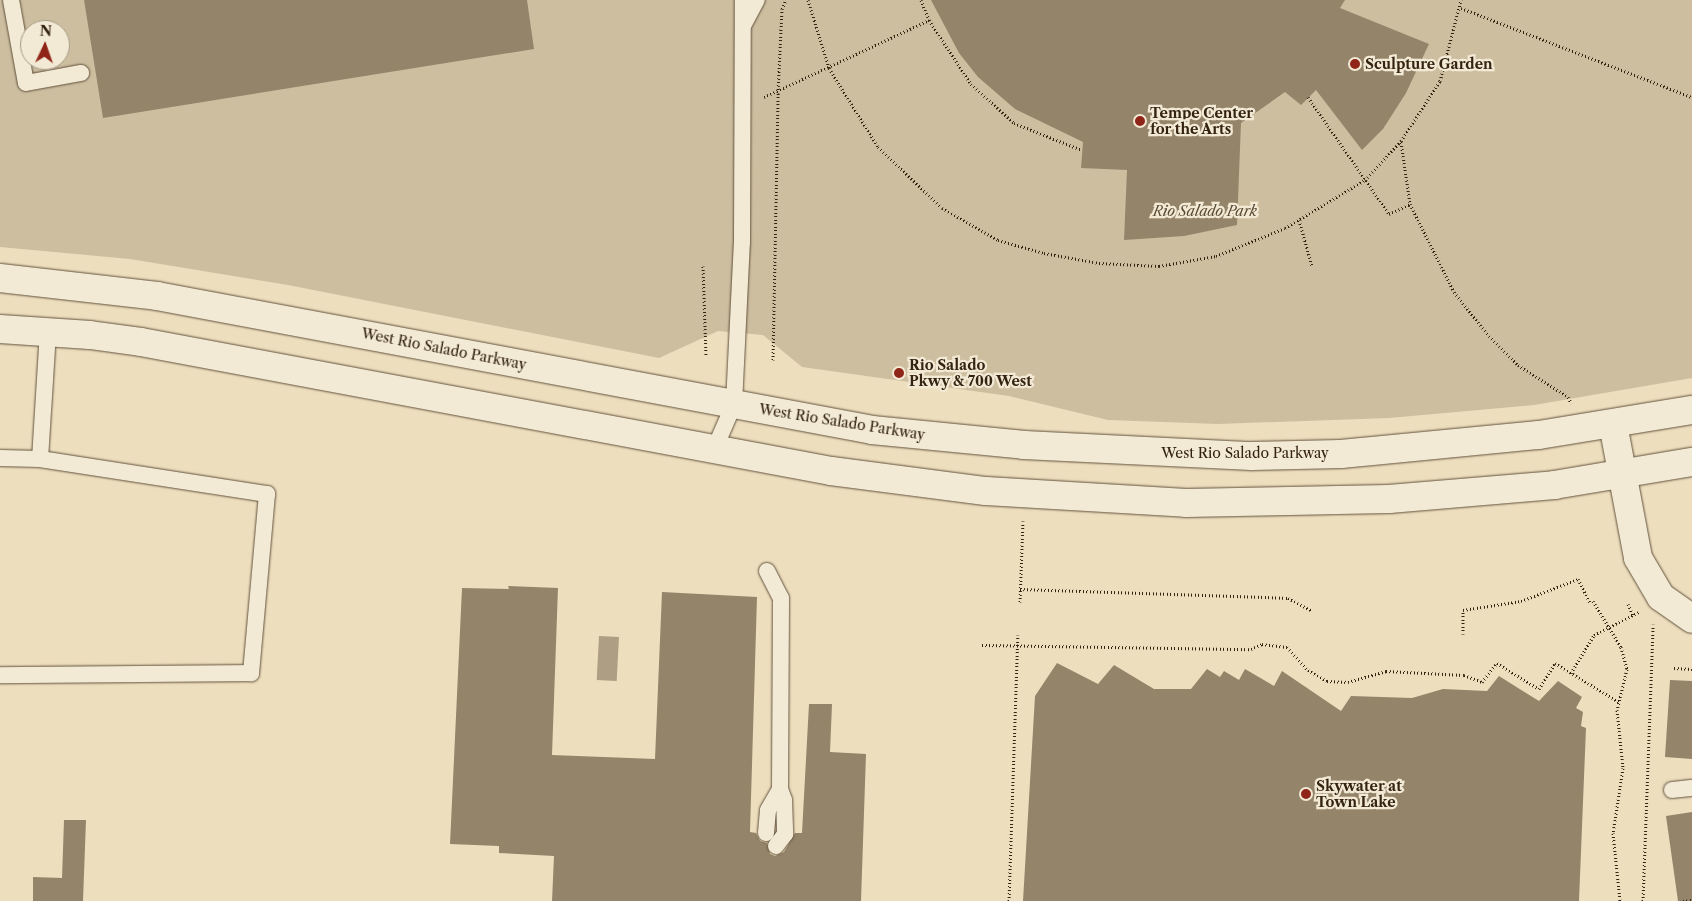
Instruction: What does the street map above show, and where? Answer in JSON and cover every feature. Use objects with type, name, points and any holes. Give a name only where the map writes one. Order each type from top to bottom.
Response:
[{"type":"main road","name":"West Rio Salado Parkway","points":[[0,278],[157,296],[872,430],[963,440],[1149,453],[1252,456],[1411,449],[1613,424],[1692,410]]},
{"type":"main road","points":[[0,329],[141,342],[831,472],[986,491],[1186,503],[1389,499],[1554,485],[1622,476],[1692,462]]},
{"type":"main road","points":[[1613,424],[1632,535],[1644,573],[1661,597],[1692,619]]},
{"type":"lane","points":[[11,0],[26,83],[81,73]]},
{"type":"lane","points":[[714,450],[734,404],[742,242],[743,0]]},
{"type":"lane","points":[[743,26],[757,0]]},
{"type":"lane","points":[[40,459],[48,332]]},
{"type":"lane","points":[[0,458],[40,459],[267,494],[251,673],[0,675]]},
{"type":"lane","points":[[767,572],[780,598],[780,789],[784,800],[784,834],[771,839]]},
{"type":"lane","points":[[1672,790],[1692,788]]},
{"type":"path","points":[[773,360],[778,92],[782,9],[786,0]]},
{"type":"path","points":[[808,0],[829,68],[878,147],[942,208],[998,240],[1100,264],[1159,266],[1216,256],[1299,220],[1365,180],[1401,142],[1440,81],[1461,8],[1461,0]]},
{"type":"path","points":[[921,0],[929,20],[971,84],[1014,122],[1082,150]]},
{"type":"path","points":[[1461,8],[1692,96]]},
{"type":"path","points":[[742,104],[778,92],[929,20]]},
{"type":"path","points":[[1308,98],[1389,214],[1410,204]]},
{"type":"path","points":[[1401,142],[1410,204],[1454,292],[1489,336],[1518,365],[1568,397],[1574,410]]},
{"type":"path","points":[[1299,220],[1312,266]]},
{"type":"path","points":[[704,266],[706,356]]},
{"type":"path","points":[[1020,602],[1023,521]]},
{"type":"path","points":[[1463,634],[1463,610],[1521,601],[1578,579],[1621,647],[1627,669],[1619,702],[1618,734],[1623,768],[1613,833],[1620,901]]},
{"type":"path","points":[[1020,589],[1288,598],[1311,610]]},
{"type":"path","points":[[1628,604],[1633,615]]},
{"type":"path","points":[[1571,673],[1594,635],[1643,610]]},
{"type":"path","points":[[1643,901],[1653,621]]},
{"type":"path","points":[[1009,901],[1018,635]]},
{"type":"path","points":[[982,645],[1251,649],[1262,644],[1287,647],[1308,670],[1327,681],[1348,682],[1386,671],[1464,676],[1482,682],[1497,663],[1539,689],[1555,663],[1619,702]]},
{"type":"path","points":[[1674,668],[1692,669]]},
{"type":"path","points":[[1683,901],[1692,900]]},
{"type":"green space","name":"Rio Salado Park","points":[[0,0],[1692,0],[1692,378],[1534,405],[1389,418],[1218,424],[1108,420],[1009,396],[802,367],[763,335],[718,331],[659,358],[288,285],[130,259],[0,247]]},
{"type":"shaded area","points":[[599,636],[619,637],[617,681],[597,680]]},
{"type":"building","points":[[84,0],[527,0],[534,49],[103,118]]},
{"type":"building","name":"Tempe Center for the Arts","points":[[931,0],[1345,0],[1340,8],[1429,44],[1406,93],[1383,129],[1362,150],[1316,90],[1301,105],[1285,92],[1241,123],[1237,225],[1184,236],[1124,240],[1127,170],[1081,168],[1083,142],[1015,109],[978,77],[959,53]]},
{"type":"building","points":[[508,586],[558,588],[552,755],[655,759],[662,592],[757,597],[750,832],[756,833],[760,841],[767,843],[770,854],[775,856],[784,852],[795,833],[802,833],[809,704],[832,704],[830,752],[866,754],[861,901],[552,901],[554,856],[499,853],[499,846],[450,844],[462,588],[509,589]]},
{"type":"building","name":"Skywater at Town Lake","points":[[1057,663],[1098,684],[1114,665],[1154,689],[1191,689],[1207,669],[1220,677],[1224,671],[1239,680],[1245,669],[1274,686],[1282,671],[1341,711],[1351,696],[1412,698],[1443,689],[1487,691],[1499,676],[1539,701],[1558,681],[1582,697],[1576,708],[1583,712],[1581,726],[1586,728],[1579,901],[1023,901],[1035,696]]},
{"type":"building","points":[[1670,680],[1692,681],[1692,759],[1665,757]]},
{"type":"building","points":[[1692,812],[1692,901],[1678,901],[1666,816]]},
{"type":"building","points":[[64,820],[86,820],[83,901],[33,901],[33,877],[62,878]]},
{"type":"place","name":"Sculpture Garden","points":[[1355,64]]},
{"type":"place","name":"Tempe Center for the Arts","points":[[1140,121]]},
{"type":"place","name":"Rio Salado Pkwy & 700 West","points":[[899,373]]},
{"type":"place","name":"Skywater at Town Lake","points":[[1306,794]]}]
